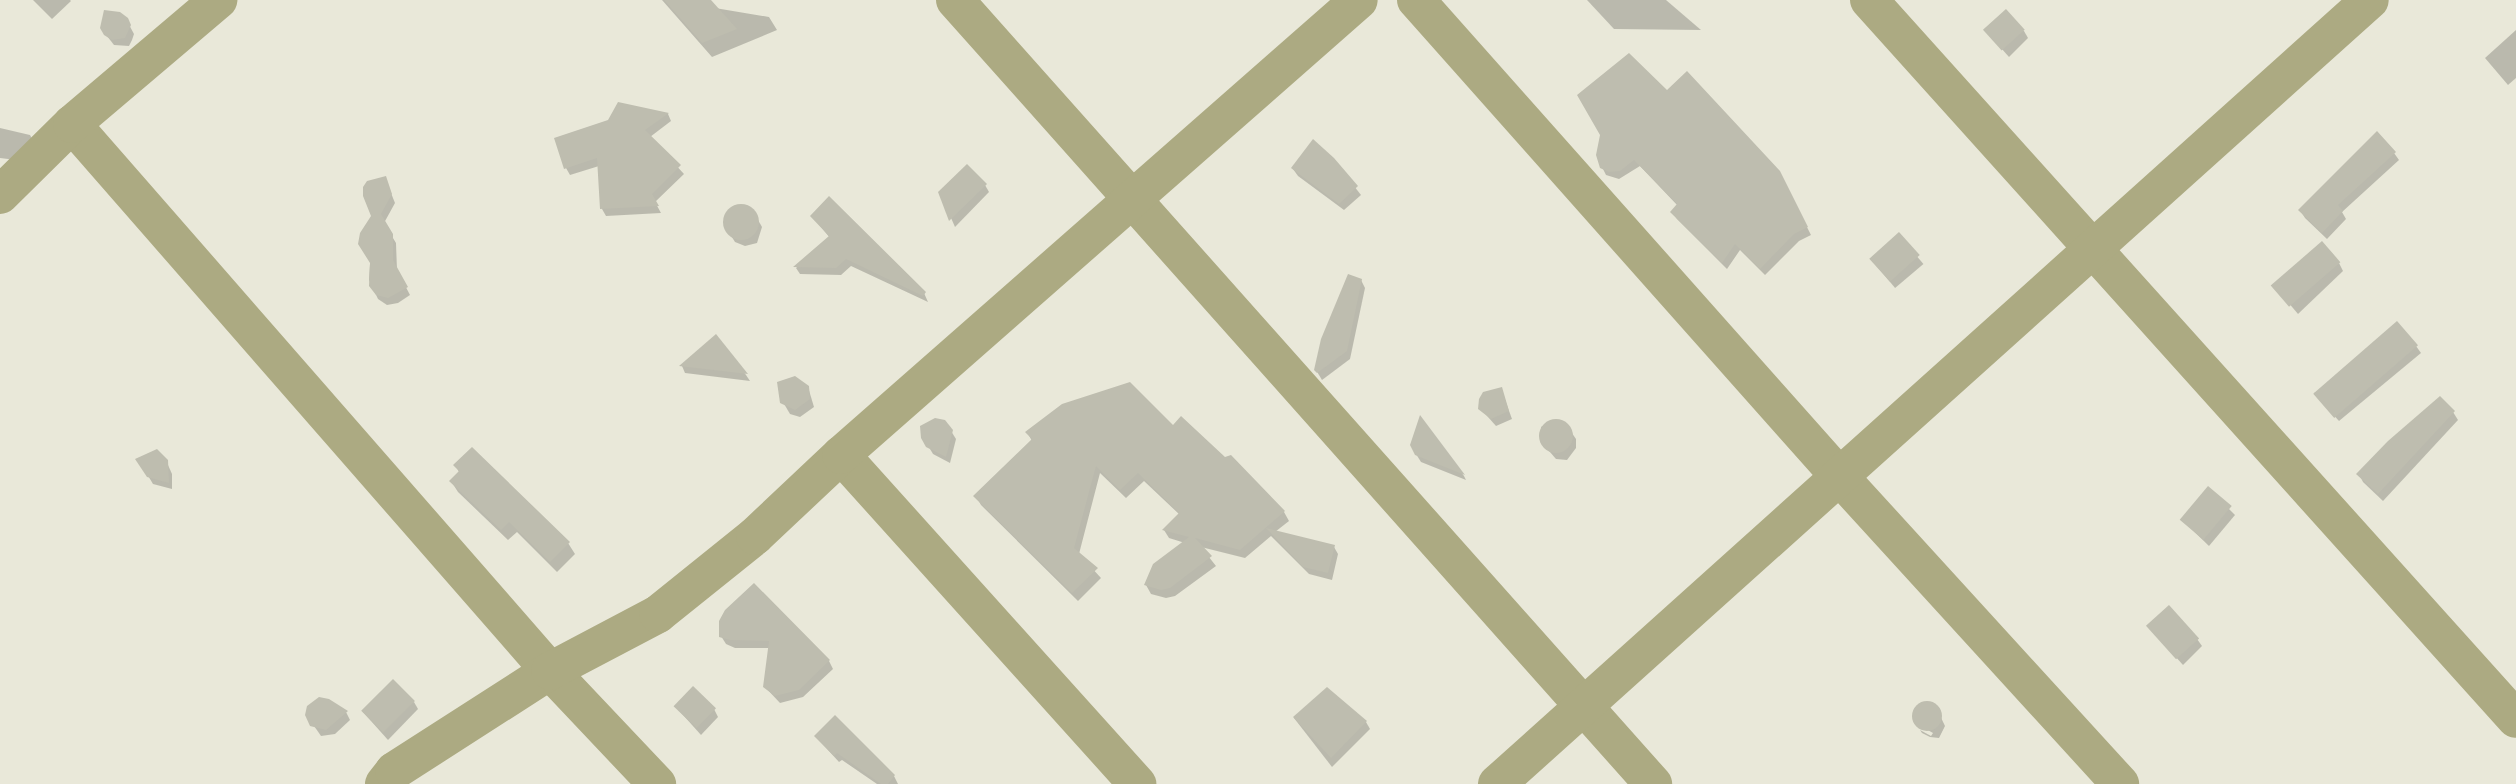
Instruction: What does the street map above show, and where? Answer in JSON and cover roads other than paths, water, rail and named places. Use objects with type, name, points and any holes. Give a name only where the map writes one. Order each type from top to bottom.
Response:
[{"type":"street","points":[[0,195],[72,124],[218,0]]},
{"type":"street","points":[[955,0],[1653,784]]},
{"type":"street","points":[[384,784],[394,771],[550,671],[658,614],[755,536],[841,455],[1359,0]]},
{"type":"street","points":[[1416,0],[1839,476],[2120,784]]},
{"type":"street","points":[[1869,0],[2516,719]]},
{"type":"street","points":[[1497,784],[2370,0]]},
{"type":"street","points":[[72,124],[550,671],[657,784]]},
{"type":"street","points":[[841,455],[1137,784]]}]
